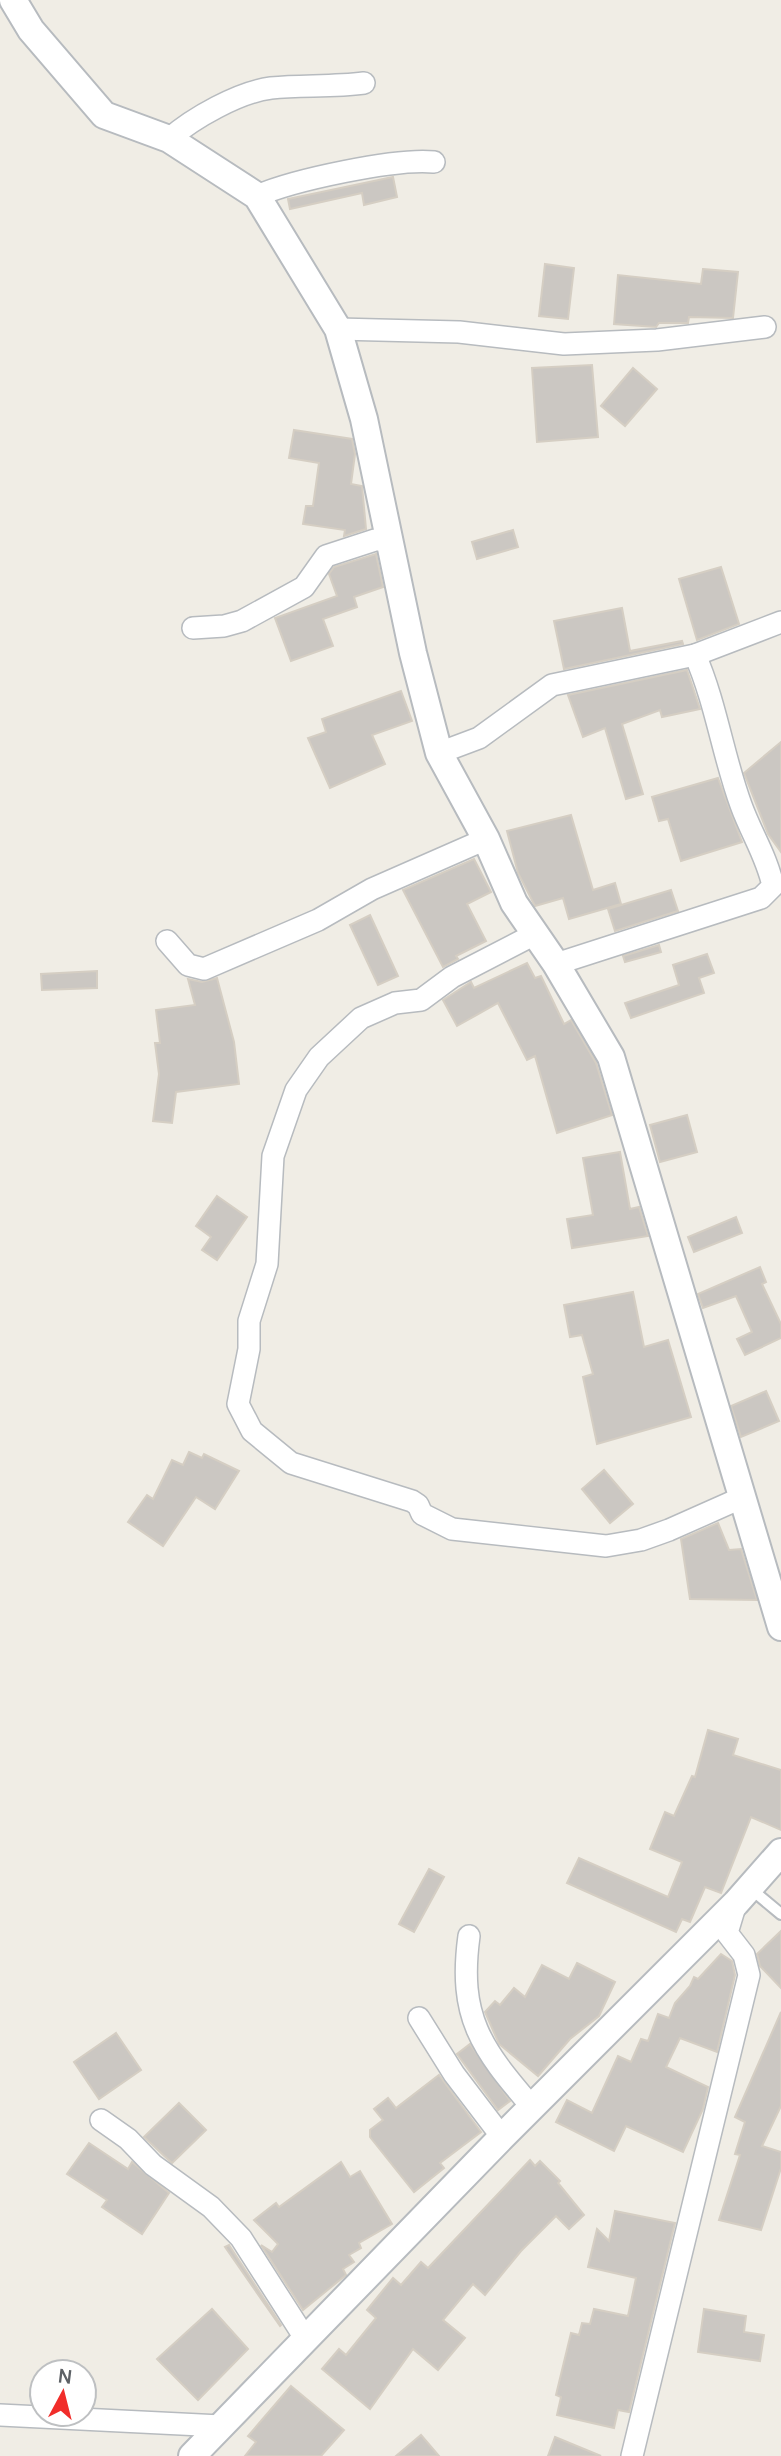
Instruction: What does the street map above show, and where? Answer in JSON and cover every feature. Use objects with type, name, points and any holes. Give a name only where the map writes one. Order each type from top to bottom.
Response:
[{"type":"street","points":[[13,0],[31,30],[104,115],[169,139],[257,196],[338,329],[364,419],[388,540],[439,753],[486,839],[514,903],[556,964],[611,1057],[781,1627]]},
{"type":"street","points":[[169,139],[182,127],[244,95],[268,88],[365,83]]},
{"type":"street","points":[[257,196],[274,189],[345,172],[404,162],[434,162]]},
{"type":"street","points":[[338,329],[459,332],[564,344],[657,340],[765,327]]},
{"type":"street","points":[[193,628],[224,626],[242,621],[304,587],[326,556],[374,540],[388,540]]},
{"type":"street","points":[[439,753],[479,738],[552,685],[695,655],[781,622]]},
{"type":"street","points":[[556,964],[761,898],[771,891],[773,886],[768,862],[741,805],[710,691],[695,655]]},
{"type":"street","points":[[167,941],[188,965],[204,969],[318,920],[372,890],[486,839]]},
{"type":"street","points":[[535,934],[452,977],[421,1000],[395,1003],[360,1018],[319,1057],[296,1090],[273,1156],[267,1264],[249,1321],[247,1359],[238,1404],[252,1431],[291,1464],[412,1501],[418,1505],[422,1514],[452,1529],[607,1546],[641,1540],[669,1530],[741,1497]]},
{"type":"street","points":[[192,2456],[304,2337],[736,1903],[781,1852]]},
{"type":"street","points":[[632,2456],[749,1975],[744,1955],[727,1933],[736,1903]]},
{"type":"street","points":[[469,1936],[464,1970],[471,2020],[480,2040],[532,2107]]},
{"type":"street","points":[[419,2018],[454,2074],[502,2137]]},
{"type":"street","points":[[101,2120],[128,2139],[153,2165],[211,2207],[240,2238],[304,2337]]},
{"type":"street","points":[[0,2415],[221,2426]]},
{"type":"lane","points":[[736,1903],[757,1894],[781,1914]]},
{"type":"building","points":[[393,177],[397,197],[364,205],[362,193],[290,209],[288,199]]},
{"type":"building","points":[[545,264],[574,268],[568,319],[539,316]]},
{"type":"building","points":[[703,269],[738,272],[733,318],[689,317],[688,323],[659,323],[656,327],[614,324],[618,275],[701,284]]},
{"type":"building","points":[[592,365],[598,437],[537,442],[532,368]]},
{"type":"building","points":[[633,368],[657,389],[625,426],[601,406]]},
{"type":"building","points":[[294,430],[352,439],[355,454],[351,484],[362,486],[366,529],[344,536],[345,530],[303,524],[306,506],[313,506],[319,463],[289,458]]},
{"type":"building","points":[[513,530],[518,547],[477,559],[472,542]]},
{"type":"building","points":[[376,554],[383,587],[354,597],[357,607],[323,619],[333,646],[291,661],[275,618],[337,596],[329,574],[334,567]]},
{"type":"building","points":[[721,567],[739,624],[697,640],[679,579]]},
{"type":"building","points":[[622,608],[630,651],[682,641],[683,644],[564,669],[554,621]]},
{"type":"building","points":[[687,670],[700,709],[662,717],[660,710],[622,724],[643,794],[626,799],[605,728],[583,737],[568,695]]},
{"type":"building","points":[[401,691],[412,721],[372,735],[385,764],[330,788],[308,738],[326,732],[322,719]]},
{"type":"building","points":[[781,742],[781,852],[768,834],[744,773]]},
{"type":"building","points":[[718,778],[742,842],[681,861],[668,819],[659,821],[652,797]]},
{"type":"building","points":[[571,815],[593,890],[615,883],[621,904],[569,919],[563,898],[535,906],[518,873],[507,831]]},
{"type":"building","points":[[474,859],[491,892],[467,904],[486,941],[456,956],[458,959],[443,967],[403,890]]},
{"type":"building","points":[[671,890],[678,911],[615,931],[608,909]]},
{"type":"building","points":[[370,915],[398,976],[378,985],[350,925]]},
{"type":"building","points":[[659,945],[661,952],[625,962],[623,956]]},
{"type":"building","points":[[707,954],[714,973],[699,978],[704,993],[631,1018],[625,1003],[679,985],[673,965]]},
{"type":"building","points":[[527,963],[535,978],[541,976],[564,1024],[571,1020],[596,1063],[612,1115],[557,1133],[535,1056],[527,1060],[498,1003],[457,1026],[443,1000],[471,982],[474,988]]},
{"type":"building","points":[[97,971],[97,988],[42,990],[41,974]]},
{"type":"building","points":[[217,978],[234,1042],[239,1084],[176,1092],[172,1123],[153,1121],[159,1074],[155,1043],[160,1043],[156,1010],[195,1005],[188,979],[202,982]]},
{"type":"building","points":[[687,1115],[697,1152],[660,1162],[650,1125]]},
{"type":"building","points":[[620,1152],[630,1209],[639,1207],[648,1236],[572,1248],[567,1219],[593,1215],[583,1158]]},
{"type":"building","points":[[217,1196],[247,1217],[217,1260],[202,1250],[211,1237],[196,1226]]},
{"type":"building","points":[[736,1217],[742,1233],[694,1252],[688,1237]]},
{"type":"building","points":[[760,1267],[766,1282],[762,1284],[781,1324],[781,1338],[745,1355],[737,1339],[752,1332],[736,1296],[703,1308],[698,1294]]},
{"type":"building","points":[[633,1292],[644,1347],[668,1340],[691,1417],[597,1444],[583,1377],[593,1374],[582,1335],[570,1337],[564,1305]]},
{"type":"building","points":[[766,1391],[779,1421],[741,1437],[731,1406]]},
{"type":"building","points":[[189,1452],[202,1458],[204,1454],[239,1471],[215,1509],[196,1497],[163,1546],[128,1522],[147,1495],[153,1499],[172,1460],[183,1465]]},
{"type":"building","points":[[604,1470],[633,1504],[610,1523],[582,1489]]},
{"type":"building","points":[[718,1523],[729,1550],[741,1549],[757,1600],[690,1599],[681,1539]]},
{"type":"building","points":[[708,1730],[738,1739],[733,1755],[781,1770],[781,1830],[751,1817],[721,1893],[705,1887],[690,1922],[682,1919],[676,1932],[567,1883],[579,1858],[668,1897],[682,1862],[650,1849],[665,1812],[674,1816],[692,1776],[695,1777]]},
{"type":"building","points":[[429,1869],[444,1877],[414,1932],[399,1924]]},
{"type":"building","points":[[781,1931],[781,1988],[760,1966],[757,1954]]},
{"type":"building","points":[[721,1954],[732,1961],[735,1975],[717,2052],[680,2038],[666,2067],[708,2087],[703,2109],[683,2152],[626,2126],[614,2151],[556,2122],[567,2100],[592,2113],[618,2056],[631,2062],[641,2039],[648,2041],[658,2014],[669,2018],[675,2003],[694,1977],[698,1979]]},
{"type":"building","points":[[577,1963],[615,1982],[599,2016],[570,2039],[538,2076],[499,2044],[485,2012],[495,2001],[500,2005],[514,1988],[525,1997],[542,1965],[569,1979]]},
{"type":"building","points":[[781,2012],[781,2106],[762,2146],[781,2152],[781,2168],[761,2230],[719,2220],[740,2155],[735,2154],[745,2122],[735,2117]]},
{"type":"building","points":[[116,2033],[141,2070],[99,2099],[74,2062]]},
{"type":"building","points":[[470,2044],[510,2101],[498,2110],[457,2054]]},
{"type":"building","points":[[439,2075],[481,2132],[440,2163],[444,2168],[414,2192],[370,2137],[370,2130],[383,2120],[374,2109],[388,2098],[396,2108]]},
{"type":"building","points":[[179,2103],[206,2130],[172,2163],[144,2137]]},
{"type":"building","points":[[89,2143],[128,2169],[132,2162],[169,2193],[142,2234],[102,2207],[107,2200],[67,2174]]},
{"type":"building","points":[[530,2160],[535,2166],[540,2161],[560,2181],[558,2183],[584,2215],[569,2229],[556,2216],[521,2251],[485,2295],[473,2284],[443,2320],[465,2338],[438,2370],[413,2349],[370,2409],[322,2369],[339,2349],[346,2355],[376,2318],[367,2310],[393,2278],[401,2285],[421,2262],[428,2268]]},
{"type":"building","points":[[341,2162],[350,2177],[360,2171],[392,2224],[359,2243],[361,2248],[349,2255],[354,2262],[343,2269],[346,2275],[303,2310],[261,2245],[272,2252],[278,2244],[254,2220],[276,2203],[279,2207]]},
{"type":"building","points":[[615,2211],[675,2223],[629,2412],[618,2410],[614,2428],[557,2415],[561,2397],[556,2395],[571,2333],[579,2335],[582,2323],[590,2324],[594,2309],[628,2316],[636,2278],[588,2267],[597,2229],[609,2241]]},
{"type":"building","points":[[229,2245],[281,2325],[280,2326],[225,2247]]},
{"type":"building","points":[[212,2309],[248,2349],[198,2400],[157,2359]]},
{"type":"building","points":[[704,2309],[746,2316],[744,2332],[764,2335],[760,2361],[698,2352]]},
{"type":"building","points":[[291,2386],[344,2430],[321,2456],[245,2456],[256,2442],[248,2436]]},
{"type":"building","points":[[421,2435],[439,2456],[396,2456]]},
{"type":"building","points":[[555,2437],[601,2456],[548,2456]]}]
